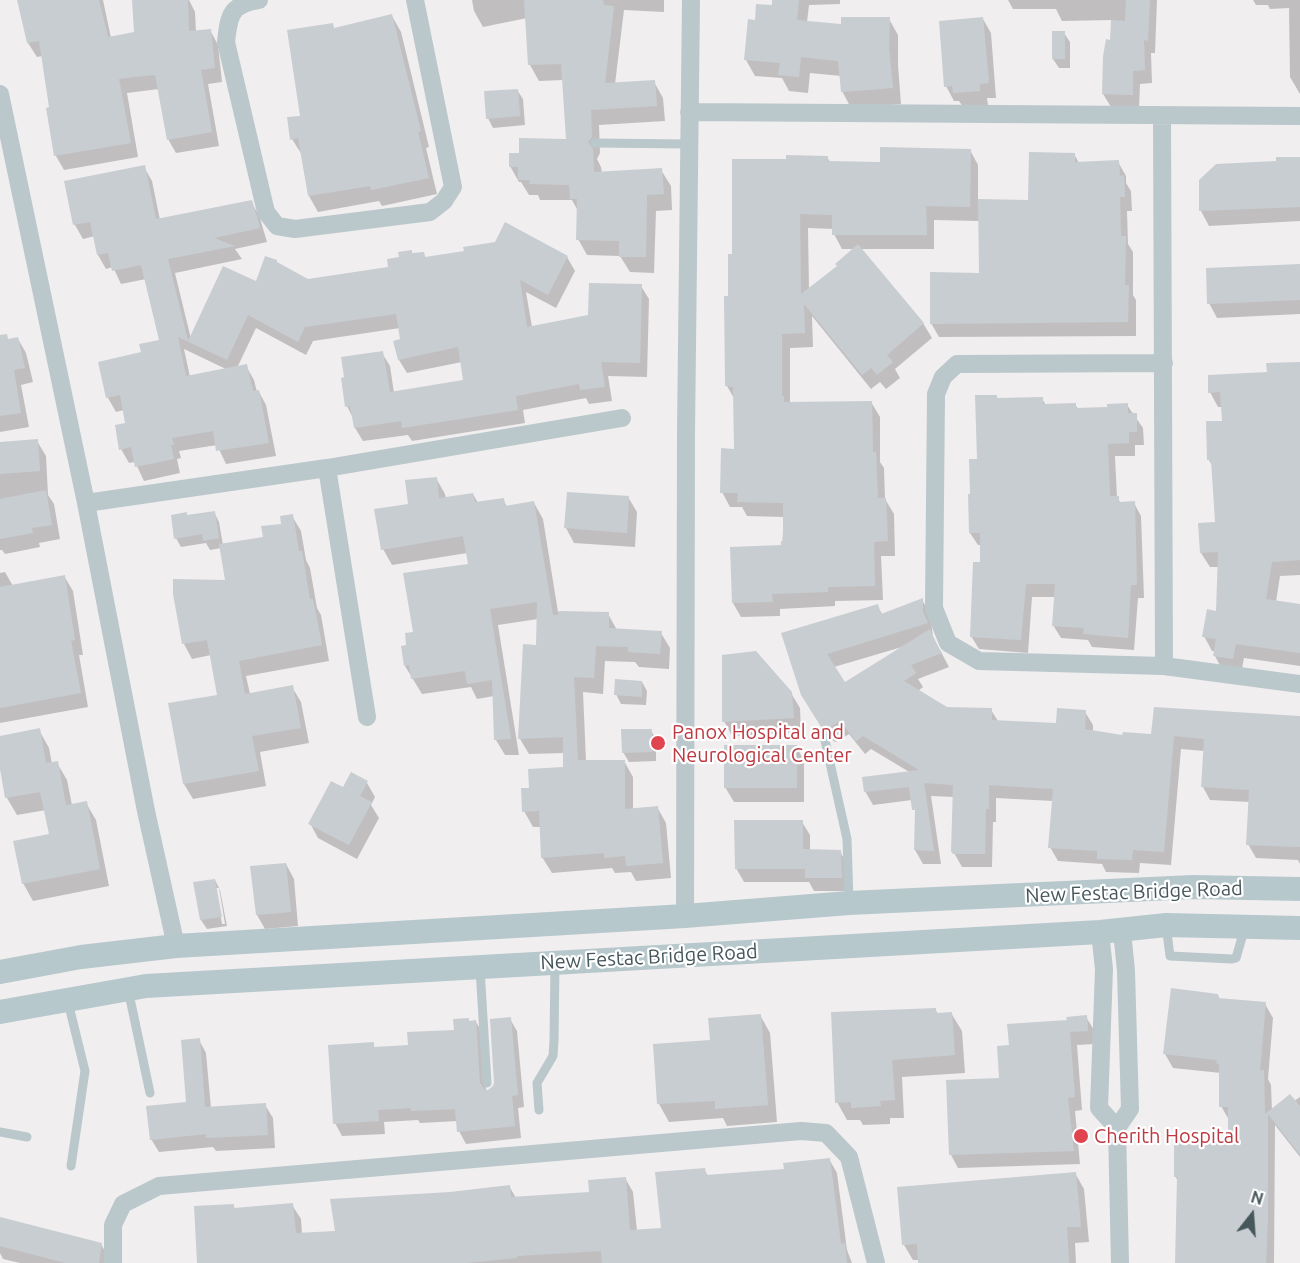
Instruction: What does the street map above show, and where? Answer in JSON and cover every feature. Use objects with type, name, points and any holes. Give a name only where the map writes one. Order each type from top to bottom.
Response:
[{"type":"main road","name":"New Festac Bridge Road","points":[[0,972],[81,957],[176,946],[685,916],[849,903],[1193,887],[1300,889]]},
{"type":"main road","name":"New Festac Bridge Road","points":[[0,1012],[146,986],[1111,932],[1166,925],[1300,928]]},
{"type":"street","points":[[259,0],[242,3],[228,18],[226,42],[266,212],[278,226],[295,229],[430,212],[444,201],[453,187],[415,0]]},
{"type":"street","points":[[685,916],[688,144],[691,0]]},
{"type":"street","points":[[0,94],[86,503],[146,811],[176,946]]},
{"type":"street","points":[[689,112],[1300,116]]},
{"type":"street","points":[[1162,116],[1164,666]]},
{"type":"street","points":[[1164,363],[957,364],[943,376],[936,394],[934,608],[948,643],[979,661],[1164,666],[1300,684]]},
{"type":"street","points":[[86,503],[327,468],[622,418]]},
{"type":"street","points":[[327,468],[367,717]]},
{"type":"street","points":[[1111,932],[1104,969],[1099,1108],[1118,1128]]},
{"type":"street","points":[[1111,932],[1126,971],[1131,1109],[1118,1128],[1120,1263]]},
{"type":"street","points":[[112,1263],[113,1225],[123,1204],[159,1186],[801,1131],[826,1133],[849,1157],[876,1263]]},
{"type":"lane","points":[[595,143],[688,144]]},
{"type":"lane","points":[[821,732],[824,736],[847,839],[849,903]]},
{"type":"lane","points":[[1166,925],[1170,957],[1232,959],[1236,958],[1245,926]]},
{"type":"lane","points":[[539,1110],[537,1083],[548,1067],[554,1049],[555,962]]},
{"type":"lane","points":[[480,966],[487,1083]]},
{"type":"lane","points":[[128,989],[150,1093]]},
{"type":"lane","points":[[68,999],[85,1071],[71,1166]]},
{"type":"lane","points":[[0,1132],[27,1137]]},
{"type":"building","points":[[17,0],[99,0],[108,37],[134,32],[132,0],[188,0],[189,31],[211,29],[215,68],[201,70],[212,132],[167,140],[155,75],[119,79],[131,143],[54,156],[39,41],[27,43]]},
{"type":"building","points":[[524,0],[603,0],[604,5],[614,6],[605,83],[655,80],[657,106],[591,110],[592,137],[588,142],[593,149],[594,172],[662,168],[664,194],[647,195],[646,257],[619,257],[619,241],[576,240],[577,199],[570,199],[569,185],[529,184],[530,180],[518,180],[518,167],[509,167],[509,153],[519,153],[519,138],[566,139],[561,64],[528,65]]},
{"type":"building","points":[[772,0],[799,0],[797,20],[841,24],[841,17],[890,17],[889,47],[893,88],[841,92],[838,61],[801,57],[799,77],[778,75],[780,63],[744,60],[748,19],[755,20],[756,4],[772,5]]},
{"type":"building","points":[[1126,0],[1150,0],[1148,41],[1144,40],[1145,70],[1133,71],[1133,95],[1102,94],[1106,39],[1110,40],[1111,20],[1125,21]]},
{"type":"building","points":[[392,14],[421,131],[418,132],[429,178],[371,190],[370,186],[308,196],[298,138],[290,140],[287,117],[300,116],[287,30],[333,23],[334,28]]},
{"type":"building","points":[[983,17],[989,83],[980,84],[980,91],[953,93],[952,86],[944,87],[939,21]]},
{"type":"building","points":[[1052,31],[1065,31],[1065,59],[1052,59]]},
{"type":"building","points":[[518,89],[520,116],[486,119],[484,91]]},
{"type":"building","points":[[880,147],[971,149],[970,207],[926,206],[927,235],[832,235],[832,215],[800,214],[801,294],[837,266],[835,264],[858,244],[924,323],[887,355],[893,362],[877,375],[871,368],[862,375],[804,304],[805,333],[782,334],[782,396],[784,396],[784,402],[872,401],[873,452],[876,452],[878,498],[886,498],[888,541],[874,542],[875,586],[828,587],[828,592],[772,594],[773,602],[732,603],[730,547],[781,545],[783,541],[783,503],[737,502],[738,493],[720,493],[721,448],[734,449],[733,387],[725,386],[724,296],[728,296],[728,254],[732,254],[732,159],[786,159],[786,155],[828,156],[828,161],[880,162]]},
{"type":"building","points":[[1029,152],[1075,153],[1075,162],[1119,160],[1120,176],[1124,175],[1125,197],[1120,197],[1121,236],[1126,236],[1125,285],[1129,285],[1128,322],[930,324],[930,272],[979,273],[978,199],[1028,200]]},
{"type":"building","points":[[1276,157],[1300,157],[1300,207],[1199,211],[1199,180],[1216,164],[1276,161]]},
{"type":"building","points":[[145,165],[156,219],[252,200],[260,228],[214,238],[235,246],[168,259],[188,341],[223,266],[256,281],[265,256],[277,260],[308,279],[388,267],[387,259],[399,257],[398,252],[412,250],[412,253],[424,252],[425,257],[464,251],[463,247],[495,242],[505,222],[568,256],[548,295],[520,280],[527,327],[588,315],[589,283],[642,284],[640,363],[601,362],[605,387],[580,390],[579,384],[516,396],[518,410],[402,428],[401,421],[354,428],[350,406],[345,407],[341,357],[383,351],[390,392],[463,380],[458,347],[398,360],[393,341],[400,339],[396,314],[305,327],[298,342],[248,315],[227,360],[178,337],[186,376],[247,364],[253,391],[259,390],[269,443],[216,451],[213,431],[172,438],[174,459],[135,467],[131,447],[119,450],[115,425],[125,423],[120,395],[106,398],[98,362],[141,352],[139,344],[159,340],[141,265],[112,271],[108,253],[97,255],[90,222],[73,225],[64,181]]},
{"type":"building","points":[[1300,264],[1300,300],[1207,304],[1206,268]]},
{"type":"building","points":[[7,334],[8,339],[18,337],[25,368],[14,370],[21,413],[0,416],[0,335]]},
{"type":"building","points":[[1300,362],[1300,560],[1272,562],[1266,599],[1300,604],[1300,653],[1236,644],[1233,659],[1213,656],[1216,639],[1202,637],[1207,609],[1216,611],[1218,552],[1200,553],[1198,523],[1215,522],[1211,460],[1207,460],[1206,421],[1222,421],[1220,392],[1208,393],[1208,375],[1267,372],[1266,363]]},
{"type":"building","points":[[975,395],[997,395],[997,398],[1043,397],[1043,404],[1076,403],[1076,408],[1107,407],[1107,404],[1128,403],[1128,413],[1137,413],[1137,432],[1129,432],[1129,443],[1108,444],[1110,496],[1119,496],[1119,502],[1135,501],[1137,585],[1131,585],[1128,638],[1083,634],[1084,628],[1052,626],[1055,584],[1026,584],[1021,640],[970,637],[973,562],[980,562],[980,533],[969,533],[969,459],[977,459]]},
{"type":"building","points":[[38,439],[40,471],[0,474],[0,442]]},
{"type":"building","points":[[437,477],[439,498],[473,493],[475,502],[504,498],[505,506],[534,501],[553,615],[558,615],[559,611],[609,612],[609,628],[662,631],[660,654],[628,652],[628,647],[596,646],[594,678],[574,677],[578,760],[625,760],[625,809],[658,806],[663,863],[626,866],[625,856],[604,858],[604,853],[541,858],[539,811],[522,812],[521,788],[529,788],[528,769],[563,767],[563,737],[518,739],[523,644],[536,645],[537,602],[490,609],[511,739],[494,740],[492,680],[467,684],[465,671],[411,679],[409,665],[404,666],[401,646],[406,645],[405,633],[413,632],[403,573],[468,564],[463,536],[381,550],[374,509],[408,504],[405,480]]},
{"type":"building","points":[[46,490],[52,525],[32,528],[33,533],[0,539],[0,499]]},
{"type":"building","points":[[567,492],[629,496],[627,533],[564,528]]},
{"type":"building","points":[[215,511],[219,538],[203,541],[202,534],[174,539],[171,515]]},
{"type":"building","points":[[293,514],[299,551],[302,551],[310,599],[313,599],[322,645],[239,661],[245,694],[293,685],[301,728],[252,736],[259,771],[183,784],[168,703],[217,695],[207,640],[182,644],[173,594],[173,579],[225,580],[219,544],[263,537],[261,526],[281,524],[280,516]]},
{"type":"building","points":[[65,575],[75,640],[71,641],[81,693],[0,708],[0,587]]},
{"type":"building","points":[[923,598],[923,612],[928,623],[827,654],[845,682],[930,629],[942,653],[911,665],[916,673],[904,681],[947,707],[992,708],[992,720],[1056,723],[1057,708],[1086,710],[1085,729],[1122,735],[1123,732],[1151,734],[1154,707],[1300,716],[1300,847],[1246,845],[1249,790],[1201,787],[1204,739],[1174,736],[1164,852],[1133,850],[1132,860],[1097,859],[1097,851],[1048,848],[1053,789],[989,785],[985,854],[953,854],[951,851],[953,785],[924,783],[934,851],[914,850],[915,810],[912,810],[909,787],[864,792],[862,777],[919,770],[863,736],[856,741],[840,721],[827,729],[820,725],[801,695],[781,633],[878,604],[881,614]]},
{"type":"building","points":[[756,651],[792,692],[794,718],[722,722],[722,655]]},
{"type":"building","points":[[615,679],[642,681],[642,697],[614,695]]},
{"type":"building","points":[[40,728],[46,763],[58,761],[66,805],[87,801],[100,869],[22,884],[13,841],[49,834],[40,792],[5,798],[0,769],[0,736]]},
{"type":"building","points":[[621,729],[652,729],[652,752],[622,753]]},
{"type":"building","points":[[724,745],[797,745],[797,788],[724,788]]},
{"type":"building","points":[[351,772],[368,781],[360,796],[372,802],[349,845],[308,824],[331,781],[343,787]]},
{"type":"building","points":[[734,820],[803,820],[803,849],[841,850],[842,878],[805,878],[805,869],[735,869]]},
{"type":"building","points":[[286,863],[291,912],[256,915],[250,866]]},
{"type":"building","points":[[215,879],[222,917],[200,920],[193,882]]},
{"type":"building","points":[[1171,988],[1218,994],[1218,998],[1266,1002],[1260,1070],[1264,1070],[1265,1114],[1290,1094],[1300,1106],[1300,1155],[1268,1114],[1266,1263],[1175,1263],[1177,1177],[1174,1177],[1174,1143],[1228,1143],[1228,1107],[1219,1107],[1219,1064],[1216,1063],[1217,1060],[1163,1054]]},
{"type":"building","points":[[936,1008],[936,1013],[952,1012],[955,1055],[892,1060],[895,1100],[880,1101],[881,1106],[851,1108],[851,1102],[835,1103],[831,1012]]},
{"type":"building","points":[[761,1014],[768,1105],[715,1109],[715,1101],[657,1104],[653,1044],[710,1040],[708,1018]]},
{"type":"building","points":[[1087,1015],[1088,1031],[1070,1032],[1075,1097],[1068,1098],[1074,1151],[949,1155],[946,1080],[999,1078],[997,1046],[1009,1045],[1007,1024],[1067,1020],[1066,1017]]},
{"type":"building","points":[[511,1017],[518,1095],[512,1096],[515,1126],[457,1132],[455,1109],[411,1111],[411,1108],[378,1110],[379,1121],[333,1124],[328,1045],[374,1042],[374,1047],[408,1045],[407,1032],[454,1030],[453,1019],[469,1018],[469,1021],[476,1020],[480,1083],[484,1089],[488,1090],[494,1083],[490,1019]]},
{"type":"building","points":[[200,1038],[205,1107],[266,1103],[268,1135],[206,1138],[206,1134],[150,1140],[146,1106],[186,1102],[181,1040]]},
{"type":"building","points":[[830,1158],[841,1244],[845,1243],[847,1263],[602,1263],[601,1251],[517,1256],[517,1258],[466,1263],[197,1263],[194,1206],[234,1204],[234,1208],[293,1203],[296,1233],[335,1231],[330,1199],[450,1192],[510,1185],[511,1197],[589,1192],[588,1180],[626,1177],[630,1230],[661,1228],[655,1172],[705,1168],[706,1175],[784,1169],[783,1163]]},
{"type":"building","points":[[1076,1172],[1081,1227],[1067,1227],[1069,1263],[918,1263],[917,1244],[902,1245],[897,1187]]},
{"type":"building","points":[[0,1217],[102,1243],[99,1263],[65,1263],[0,1246]]},
{"type":"place","name":"Panox Hospital and Neurological Center","points":[[658,743]]},
{"type":"place","name":"Cherith Hospital","points":[[1081,1136]]}]
